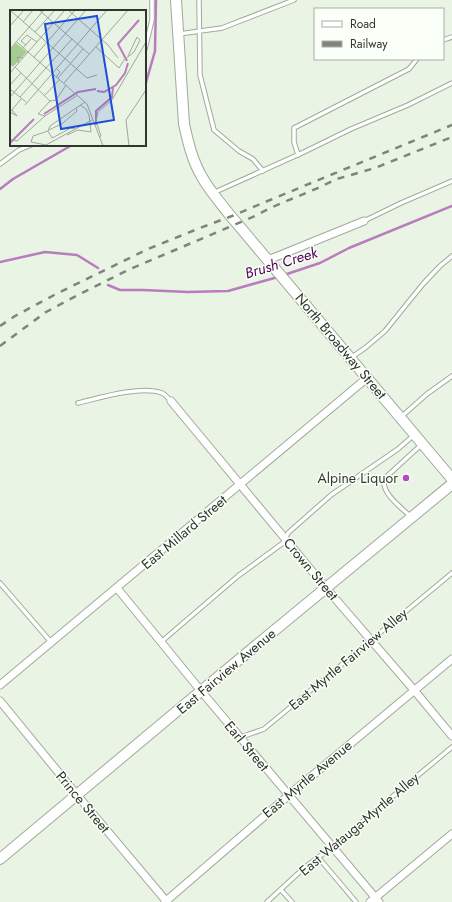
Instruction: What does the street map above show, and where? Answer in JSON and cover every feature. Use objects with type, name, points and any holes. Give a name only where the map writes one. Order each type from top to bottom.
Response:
[{"type":"street","name":"North Broadway Street","points":[[176,0],[184,124],[193,158],[202,178],[229,214],[452,479]]},
{"type":"street","points":[[271,263],[364,221]]},
{"type":"street","name":"East Millard Street","points":[[0,685],[368,378]]},
{"type":"street","name":"Crown Street","points":[[171,401],[326,588],[452,736]]},
{"type":"street","name":"East Fairview Avenue","points":[[0,859],[452,484]]},
{"type":"street","name":"Earl Street","points":[[117,588],[240,738],[332,846],[375,901]]},
{"type":"street","name":"East Myrtle Avenue","points":[[166,902],[288,795],[452,659]]},
{"type":"street","name":"Prince Street","points":[[0,701],[166,902]]},
{"type":"street","points":[[375,901],[452,834]]},
{"type":"lane","points":[[146,46],[152,20],[152,0]]},
{"type":"lane","points":[[199,0],[200,75],[214,130],[253,159],[263,171]]},
{"type":"lane","points":[[178,34],[222,28],[294,0]]},
{"type":"lane","points":[[298,155],[294,142],[294,128],[409,69],[416,60]]},
{"type":"lane","points":[[213,193],[298,155],[351,129],[408,105],[452,83]]},
{"type":"lane","points":[[0,164],[19,150],[29,146]]},
{"type":"lane","points":[[364,221],[452,181]]},
{"type":"lane","points":[[351,358],[385,331],[423,284],[452,256]]},
{"type":"lane","points":[[400,417],[427,394],[452,376]]},
{"type":"lane","points":[[78,403],[130,391],[145,390],[162,393],[171,401]]},
{"type":"lane","points":[[161,642],[238,576],[283,543],[288,533],[331,495],[398,449],[415,435]]},
{"type":"lane","points":[[411,517],[387,492],[383,482],[385,478],[422,444]]},
{"type":"lane","name":"East Myrtle Fairview Alley","points":[[240,738],[264,729],[452,573]]},
{"type":"lane","points":[[0,583],[51,642]]},
{"type":"lane","name":"East Watauga-Myrtle Alley","points":[[267,902],[304,868],[452,747]]},
{"type":"lane","points":[[318,857],[356,902]]},
{"type":"lane","points":[[281,890],[292,902]]},
{"type":"waterway","points":[[146,82],[155,51],[156,0]]},
{"type":"waterway","points":[[0,189],[13,179],[70,146]]},
{"type":"waterway","name":"Brush Creek","points":[[284,275],[320,263],[349,248],[452,206]]},
{"type":"waterway","name":"Brush Creek","points":[[0,262],[45,252],[77,255],[98,268]]},
{"type":"waterway","name":"Brush Creek","points":[[108,285],[120,290],[188,292],[228,291],[278,277]]},
{"type":"railway","points":[[0,326],[15,316],[56,294],[148,249],[452,125]]},
{"type":"railway","points":[[0,346],[46,312],[128,270],[337,179],[375,168],[452,137]]},
{"type":"place","name":"Alpine Liquor","points":[[406,478]]}]
